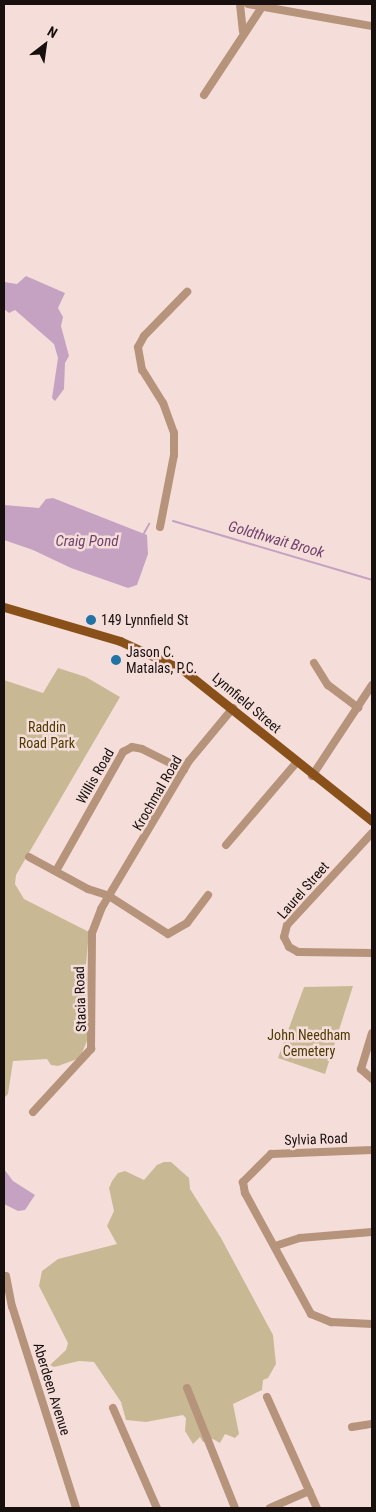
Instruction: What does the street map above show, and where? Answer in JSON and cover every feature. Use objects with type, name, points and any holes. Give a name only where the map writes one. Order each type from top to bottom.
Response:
[{"type":"main road","name":"Lynnfield Street","points":[[4,606],[120,641],[162,658],[195,678],[312,776],[372,821]]},
{"type":"street","points":[[240,4],[243,31]]},
{"type":"street","points":[[248,4],[372,26]]},
{"type":"street","points":[[204,95],[243,31],[262,7]]},
{"type":"street","points":[[160,527],[174,455],[174,433],[164,403],[142,370],[138,347],[144,336],[187,292]]},
{"type":"street","points":[[314,663],[328,685],[358,708]]},
{"type":"street","points":[[312,776],[372,685]]},
{"type":"street","name":"Krochmal Road","points":[[109,896],[202,742],[233,708]]},
{"type":"street","name":"Willis Road","points":[[56,871],[123,752],[132,747],[142,749],[184,770]]},
{"type":"street","points":[[226,844],[296,763]]},
{"type":"street","name":"Laurel Street","points":[[372,833],[285,931],[289,947],[298,952],[372,953]]},
{"type":"street","points":[[29,857],[88,889],[109,896],[168,934],[187,923],[208,895]]},
{"type":"street","name":"Stacia Road","points":[[33,1112],[91,1049],[92,933],[98,916],[109,896]]},
{"type":"street","points":[[372,1033],[362,1069],[372,1079]]},
{"type":"street","name":"Sylvia Road","points":[[275,1246],[245,1193],[243,1182],[271,1154],[372,1150]]},
{"type":"street","points":[[372,1232],[300,1238],[275,1246],[306,1308],[316,1318],[331,1322],[372,1324]]},
{"type":"street","name":"Aberdeen Avenue","points":[[6,1276],[12,1306],[76,1508]]},
{"type":"street","points":[[187,1388],[236,1508]]},
{"type":"street","points":[[267,1397],[317,1508]]},
{"type":"street","points":[[113,1408],[157,1508]]},
{"type":"street","points":[[352,1426],[372,1424]]},
{"type":"street","points":[[270,1508],[309,1490]]},
{"type":"green space","name":"Raddin Road Park","points":[[58,668],[86,677],[120,697],[16,875],[15,884],[24,899],[89,932],[86,964],[89,1036],[80,1058],[58,1066],[51,1065],[47,1059],[13,1061],[8,1094],[4,1098],[4,680],[43,693]]},
{"type":"green space","name":"John Needham Cemetery","points":[[353,986],[325,1074],[278,1058],[304,987]]},
{"type":"green space","points":[[171,1162],[189,1178],[190,1189],[221,1238],[273,1335],[276,1364],[268,1378],[263,1380],[262,1390],[233,1404],[239,1434],[235,1438],[225,1434],[220,1443],[213,1439],[203,1442],[200,1437],[193,1444],[185,1431],[186,1418],[183,1415],[146,1422],[126,1420],[121,1402],[94,1362],[79,1361],[54,1367],[50,1365],[66,1350],[68,1343],[39,1286],[42,1271],[58,1259],[117,1244],[107,1226],[114,1211],[109,1188],[112,1181],[118,1173],[125,1171],[144,1180],[157,1165]]},
{"type":"water","points":[[26,276],[65,293],[58,308],[63,317],[61,326],[69,356],[65,363],[64,389],[55,401],[52,398],[58,358],[54,344],[15,310],[9,313],[4,309],[4,282],[17,284]]},
{"type":"water","name":"Craig Pond","points":[[53,498],[147,535],[148,554],[137,585],[128,588],[71,568],[33,550],[4,540],[4,505],[39,508],[46,499]]},
{"type":"water","points":[[4,1169],[13,1181],[35,1195],[25,1210],[18,1211],[4,1204]]},
{"type":"waterway","name":"Goldthwait Brook","points":[[173,521],[372,580]]},
{"type":"waterway","name":"Goldthwait Brook","points":[[143,535],[149,524]]},
{"type":"place","name":"149 Lynnfield St","points":[[91,620]]},
{"type":"place","name":"Jason C. Matalas, P.C.","points":[[116,660]]}]
